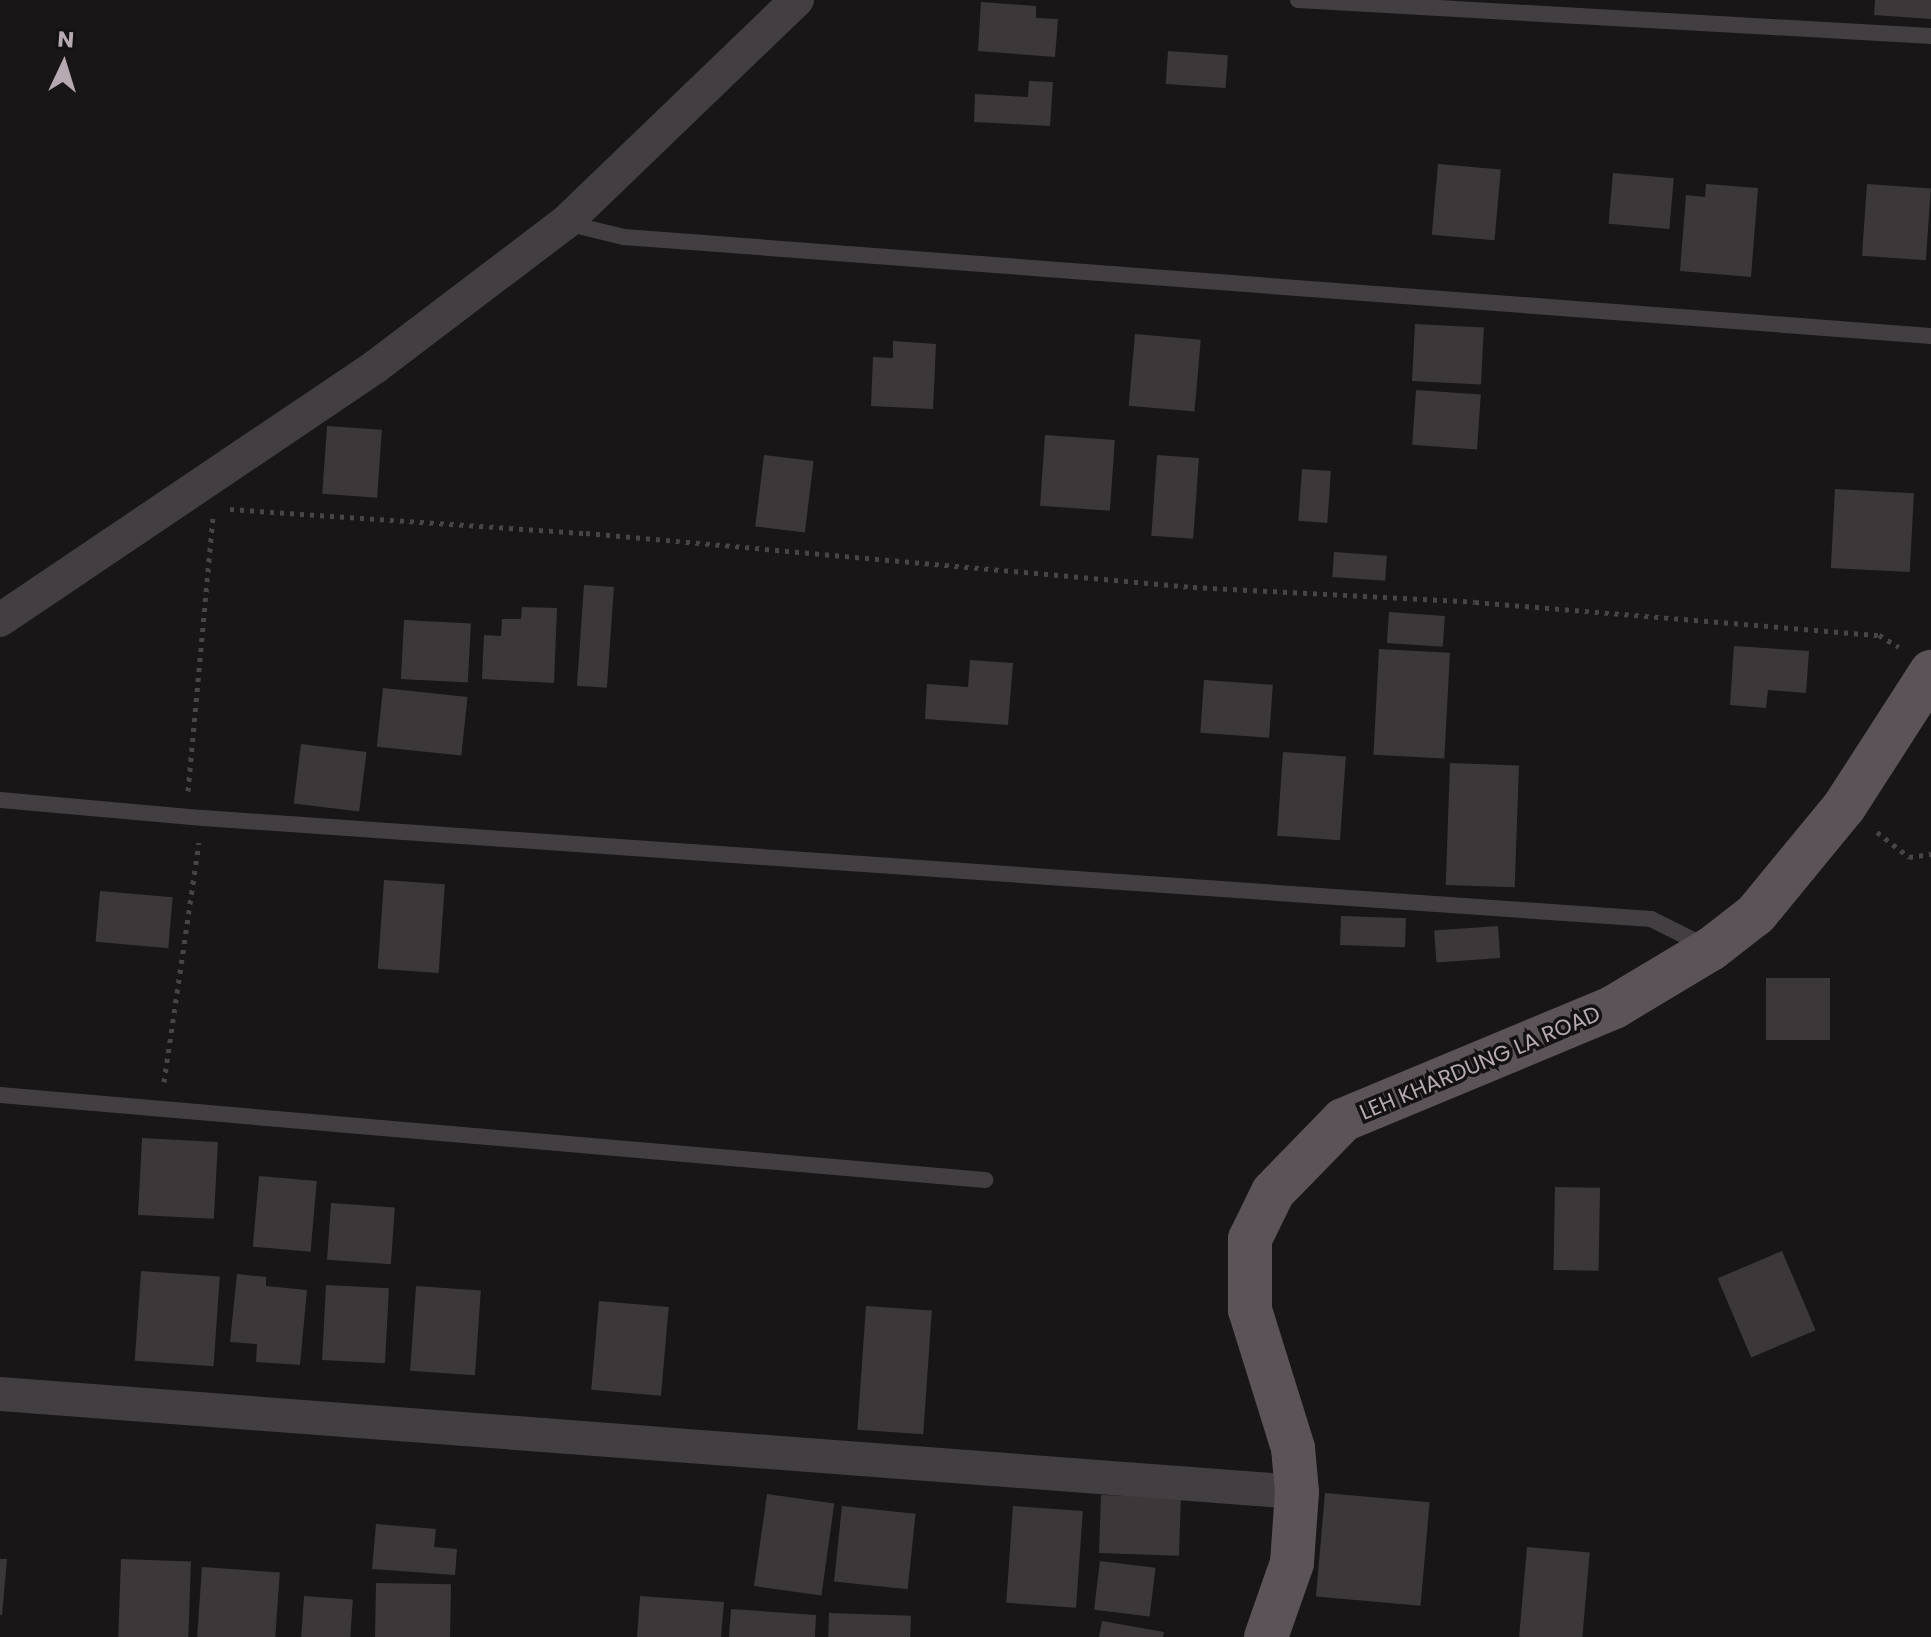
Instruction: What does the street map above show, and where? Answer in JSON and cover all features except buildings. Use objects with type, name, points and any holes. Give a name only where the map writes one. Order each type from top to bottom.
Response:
[{"type":"main road","name":"LEH KHARDUNG LA ROAD","points":[[1266,1637],[1292,1563],[1297,1492],[1293,1448],[1250,1310],[1250,1239],[1273,1192],[1343,1120],[1614,1007],[1711,949],[1756,914],[1844,807],[1918,661]]},
{"type":"street","points":[[0,620],[199,500],[565,223],[797,0]]},
{"type":"street","points":[[0,1394],[1297,1492]]},
{"type":"lane","points":[[1298,0],[1931,36]]},
{"type":"lane","points":[[565,223],[624,237],[1931,336]]},
{"type":"lane","points":[[0,800],[194,817],[1651,919],[1711,949]]},
{"type":"lane","points":[[0,1095],[985,1180]]},
{"type":"path","points":[[160,1109],[194,817],[199,500],[238,511],[601,534],[1193,587],[1475,602],[1879,635],[1918,661]]},
{"type":"path","points":[[1844,807],[1909,857],[1931,854]]}]
